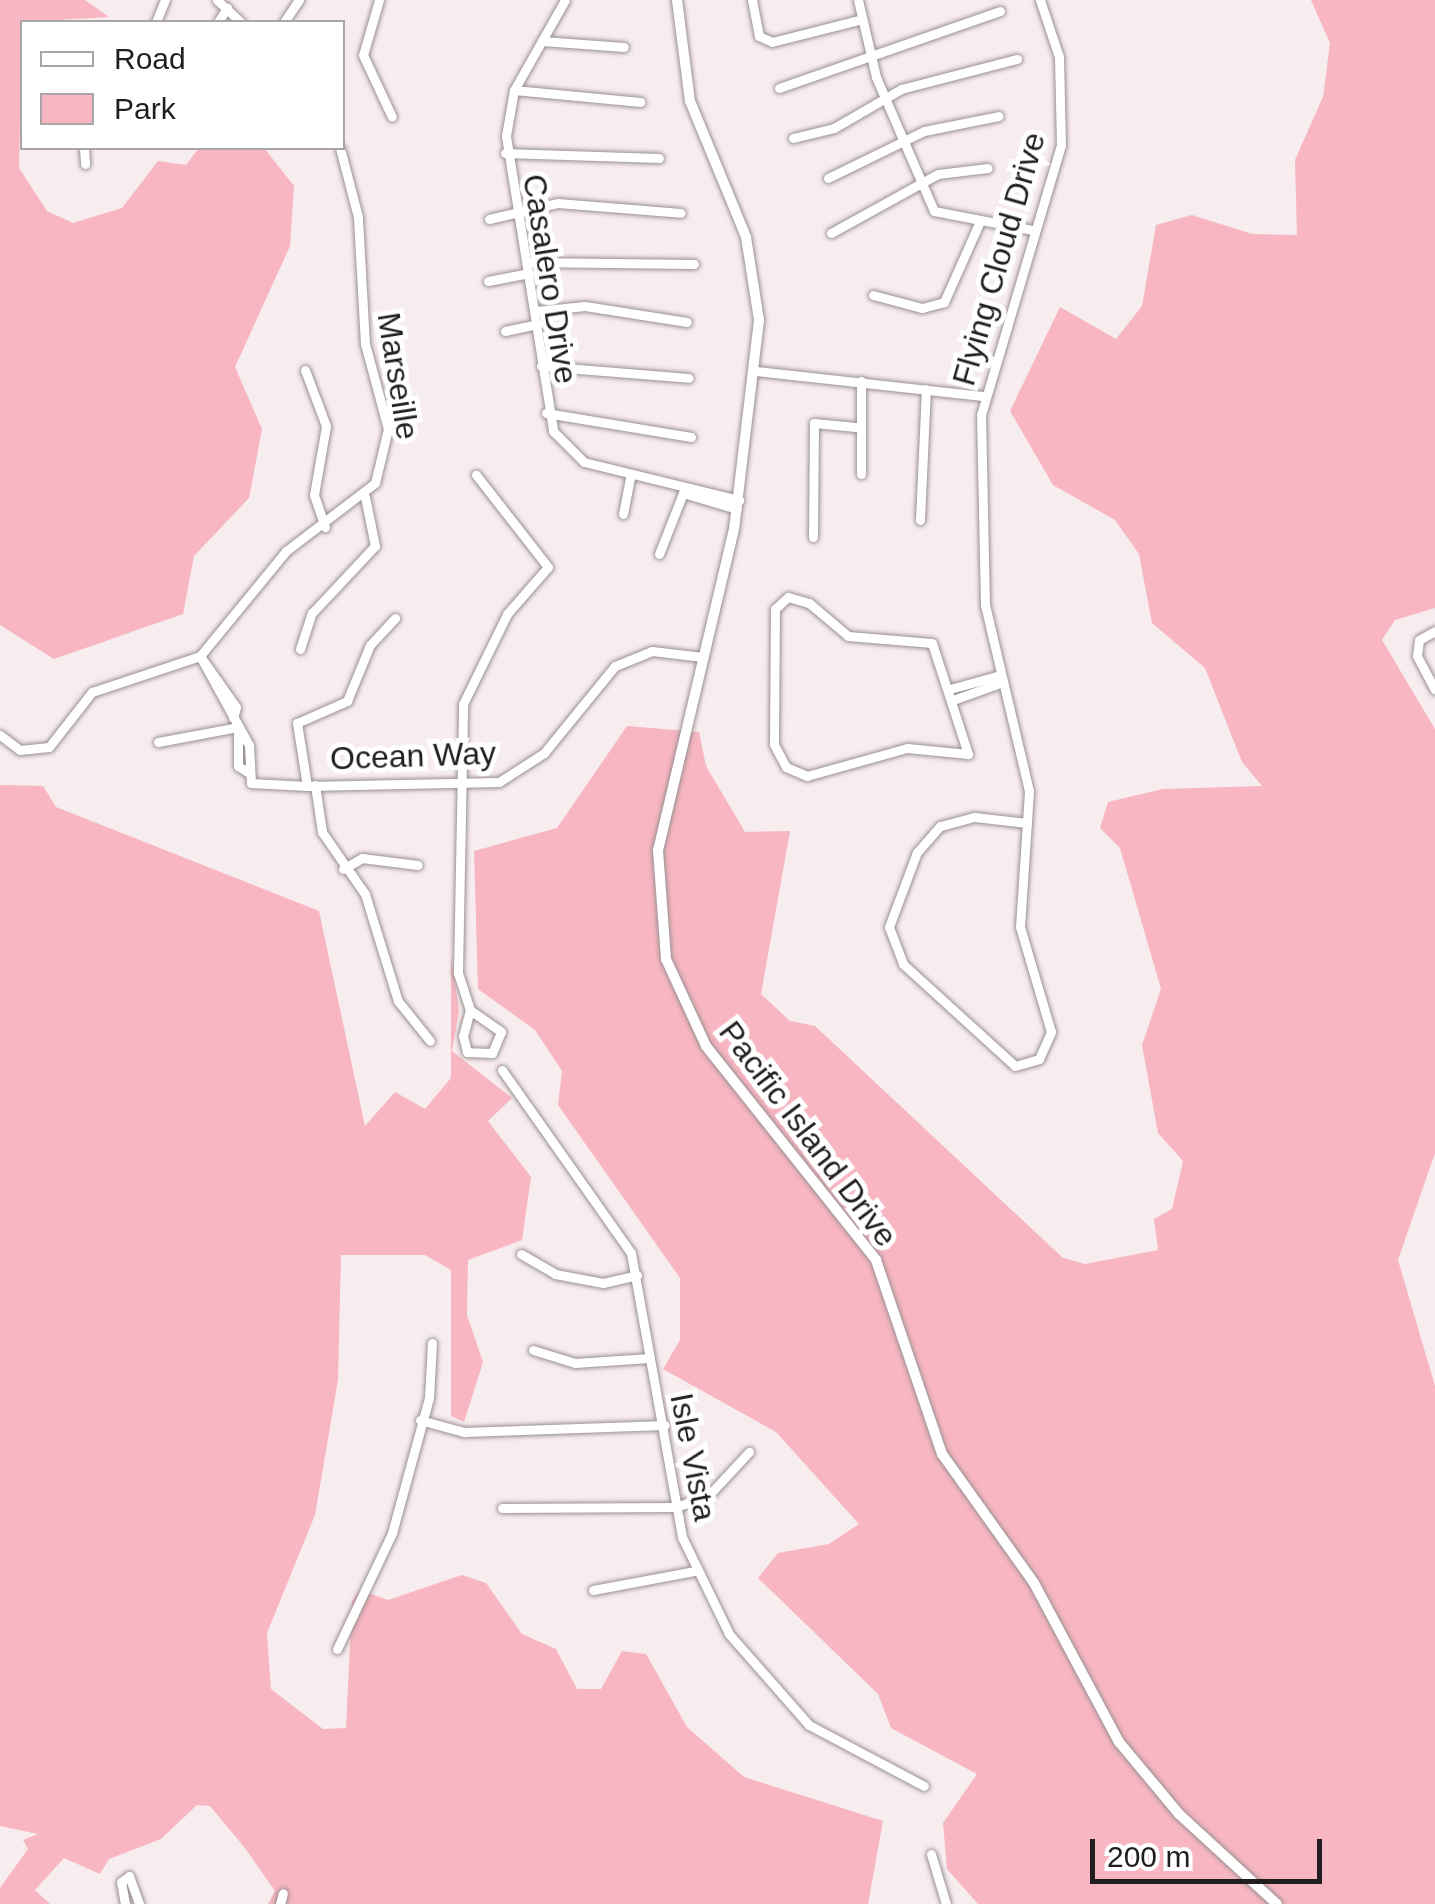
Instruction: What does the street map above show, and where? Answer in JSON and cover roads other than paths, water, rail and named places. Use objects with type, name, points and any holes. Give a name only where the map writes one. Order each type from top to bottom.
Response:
[{"type":"main road","name":"Pacific Island Drive","points":[[677,0],[690,100],[751,257],[756,370],[738,505],[657,876],[666,960],[686,1012],[876,1260],[942,1454],[1034,1583],[1118,1742],[1178,1814],[1277,1904]]},
{"type":"street","points":[[217,0],[238,20]]},
{"type":"street","points":[[378,0],[364,55],[392,117]]},
{"type":"street","name":"Casalero Drive","points":[[566,0],[514,90],[505,153],[536,311],[546,413],[567,450],[630,478],[738,505]]},
{"type":"street","points":[[752,0],[760,36],[772,42],[862,19]]},
{"type":"street","points":[[858,0],[884,97],[920,182],[944,218],[1032,230]]},
{"type":"street","name":"Flying Cloud Drive","points":[[1026,822],[957,819],[926,838],[891,914],[890,939],[903,964],[989,1049],[1015,1066],[1039,1059],[1051,1032],[1020,927],[1026,822],[1026,764],[1002,679],[981,559],[983,396],[1064,118],[1060,57],[1040,0]]},
{"type":"street","points":[[219,20],[226,8]]},
{"type":"street","points":[[778,88],[1000,11]]},
{"type":"street","points":[[542,41],[624,47]]},
{"type":"street","points":[[793,138],[834,128],[884,97],[1017,59]]},
{"type":"street","points":[[514,90],[640,102]]},
{"type":"street","points":[[828,178],[902,141],[999,116]]},
{"type":"street","points":[[84,150],[85,164]]},
{"type":"street","name":"Marseille","points":[[200,656],[286,552],[364,498],[386,458],[388,429],[365,344],[358,217],[341,150]]},
{"type":"street","points":[[505,153],[659,158]]},
{"type":"street","points":[[832,233],[877,216],[920,182],[988,168]]},
{"type":"street","points":[[489,219],[558,203],[682,214]]},
{"type":"street","points":[[873,296],[922,308],[944,302],[980,221]]},
{"type":"street","points":[[527,262],[694,264]]},
{"type":"street","points":[[488,280],[529,273]]},
{"type":"street","points":[[536,311],[585,306],[687,322]]},
{"type":"street","points":[[505,331],[538,324]]},
{"type":"street","points":[[542,366],[590,363],[688,378]]},
{"type":"street","points":[[305,370],[326,426],[314,495],[325,527]]},
{"type":"street","points":[[756,370],[983,396]]},
{"type":"street","points":[[860,474],[856,426],[862,381]]},
{"type":"street","points":[[920,520],[926,389]]},
{"type":"street","points":[[546,413],[691,436]]},
{"type":"street","points":[[814,537],[814,423],[856,426]]},
{"type":"street","name":"Isle Vista","points":[[476,474],[548,567],[507,614],[463,704],[458,972],[470,1010],[468,1052],[497,1062],[592,1184],[637,1275],[676,1507],[695,1571],[728,1634],[786,1706],[924,1786]]},
{"type":"street","points":[[623,514],[630,478]]},
{"type":"street","points":[[659,554],[683,494]]},
{"type":"street","points":[[300,649],[312,613],[375,546],[364,498]]},
{"type":"street","points":[[788,598],[848,636],[932,643],[951,694],[968,754],[907,748],[834,772],[786,767],[774,744],[775,609],[788,598]]},
{"type":"street","points":[[396,618],[370,645],[347,701],[298,723],[322,832],[384,934],[398,1001],[430,1041]]},
{"type":"street","points":[[1435,631],[1420,640],[1417,656],[1435,690]]},
{"type":"street","name":"Ocean Way","points":[[235,723],[238,766],[250,778],[311,786],[459,785],[529,767],[616,666],[652,651],[703,657]]},
{"type":"street","points":[[0,734],[20,750],[49,747],[92,692],[200,656],[235,723],[158,742]]},
{"type":"street","points":[[951,694],[1002,679]]},
{"type":"street","points":[[343,868],[362,858],[418,865]]},
{"type":"street","name":"Isle Vista","points":[[470,1010],[501,1032],[497,1062]]},
{"type":"street","points":[[522,1254],[555,1274],[603,1283],[637,1275]]},
{"type":"street","points":[[337,1649],[392,1533],[420,1420],[432,1343]]},
{"type":"street","points":[[533,1350],[574,1364],[649,1358]]},
{"type":"street","points":[[420,1420],[464,1432],[665,1425]]},
{"type":"street","points":[[502,1508],[676,1507],[709,1495],[749,1452]]},
{"type":"street","points":[[593,1590],[695,1571]]},
{"type":"street","points":[[931,1854],[946,1904]]},
{"type":"street","points":[[125,1904],[121,1882],[129,1876],[139,1904]]},
{"type":"street","points":[[280,1904],[283,1892]]}]
